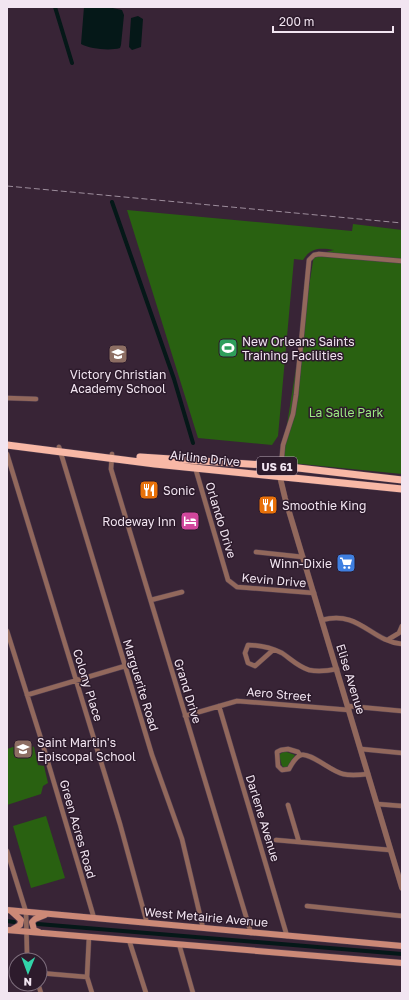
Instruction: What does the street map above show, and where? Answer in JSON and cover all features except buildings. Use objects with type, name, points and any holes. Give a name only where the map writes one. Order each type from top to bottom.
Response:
[{"type":"highway","name":"Airline Drive","points":[[7,440],[195,469],[402,489]]},
{"type":"highway","name":"Airline Drive","points":[[7,445],[59,449]]},
{"type":"highway","name":"Airline Drive","points":[[112,456],[281,466],[402,480]]},
{"type":"highway","points":[[389,487],[390,479]]},
{"type":"main road","name":"West Metairie Avenue","points":[[7,910],[402,946]]},
{"type":"main road","points":[[7,910],[18,916],[21,920],[17,929],[8,930]]},
{"type":"main road","points":[[39,932],[34,930],[32,922],[41,915],[50,914]]},
{"type":"main road","points":[[8,930],[400,963]]},
{"type":"street","points":[[280,477],[283,445],[293,414],[296,395],[309,260],[314,255],[319,254],[402,261]]},
{"type":"street","points":[[7,398],[36,399]]},
{"type":"street","name":"Marguerite Road","points":[[59,449],[70,480],[152,755],[182,839],[203,928]]},
{"type":"street","name":"Colony Place","points":[[7,454],[120,824],[147,923]]},
{"type":"street","name":"Grand Drive","points":[[112,456],[111,468],[251,932]]},
{"type":"street","name":"Orlando Drive","points":[[193,460],[228,580],[232,584]]},
{"type":"street","name":"Elise Avenue","points":[[280,477],[402,888]]},
{"type":"street","points":[[256,552],[303,557]]},
{"type":"street","name":"Kevin Drive","points":[[232,584],[237,587],[314,593]]},
{"type":"street","points":[[151,600],[182,592]]},
{"type":"street","points":[[322,620],[343,618],[353,620],[362,624],[374,634],[384,639],[389,639],[402,644]]},
{"type":"street","points":[[389,639],[398,633],[402,626]]},
{"type":"street","name":"Green Acres Road","points":[[7,631],[94,918]]},
{"type":"street","points":[[273,650],[255,666],[248,663],[245,653],[248,645],[256,645],[273,650],[282,653],[298,666],[310,670],[319,671],[337,669]]},
{"type":"street","points":[[27,695],[76,679],[125,666]]},
{"type":"street","name":"Aero Street","points":[[185,716],[238,701],[402,711]]},
{"type":"street","name":"Darlene Avenue","points":[[219,706],[287,936]]},
{"type":"street","points":[[361,749],[402,753]]},
{"type":"street","points":[[300,755],[296,758],[289,769],[282,770],[278,766],[277,752],[281,750],[298,752],[300,755],[311,756],[327,767],[344,775],[368,774]]},
{"type":"street","points":[[288,804],[299,842]]},
{"type":"street","points":[[377,804],[402,806]]},
{"type":"street","points":[[276,840],[390,850]]},
{"type":"street","points":[[7,851],[26,912],[27,952]]},
{"type":"street","points":[[307,906],[402,916]]},
{"type":"street","points":[[88,937],[87,977],[92,993]]},
{"type":"street","points":[[129,940],[146,993]]},
{"type":"street","points":[[179,944],[193,993]]},
{"type":"street","points":[[48,974],[87,977]]},
{"type":"green space","name":"La Salle Park","points":[[127,210],[352,231],[353,224],[402,230],[402,474],[281,462],[314,255],[334,250],[317,249],[309,253],[303,260],[294,259],[278,436],[272,445],[198,438]]},
{"type":"green space","points":[[25,743],[34,747],[38,765],[44,766],[48,783],[43,786],[41,794],[7,805],[7,749]]},
{"type":"green space","points":[[284,751],[295,755],[288,767],[285,768],[282,766],[279,755]]},
{"type":"green space","points":[[46,816],[65,878],[31,888],[13,826]]},
{"type":"shaded area","points":[[84,7],[108,7],[122,10],[124,15],[120,48],[100,49],[81,44]]},
{"type":"shaded area","points":[[138,16],[143,19],[141,47],[132,50],[129,47],[131,18]]},
{"type":"waterway","points":[[55,7],[72,63]]},
{"type":"waterway","points":[[112,202],[174,379],[193,443]]},
{"type":"waterway","points":[[7,921],[14,922]]},
{"type":"waterway","points":[[38,924],[402,954]]},
{"type":"railway","points":[[7,186],[402,223]]},
{"type":"place","name":"New Orleans Saints Training Facilities","points":[[228,348]]},
{"type":"place","name":"Victory Christian Academy School","points":[[118,354]]},
{"type":"place","name":"Sonic","points":[[149,490]]},
{"type":"place","name":"Smoothie King","points":[[268,505]]},
{"type":"place","name":"Rodeway Inn","points":[[190,521]]},
{"type":"place","name":"Winn-Dixie","points":[[346,563]]},
{"type":"place","name":"Saint Martin's Episcopal School","points":[[23,749]]}]
